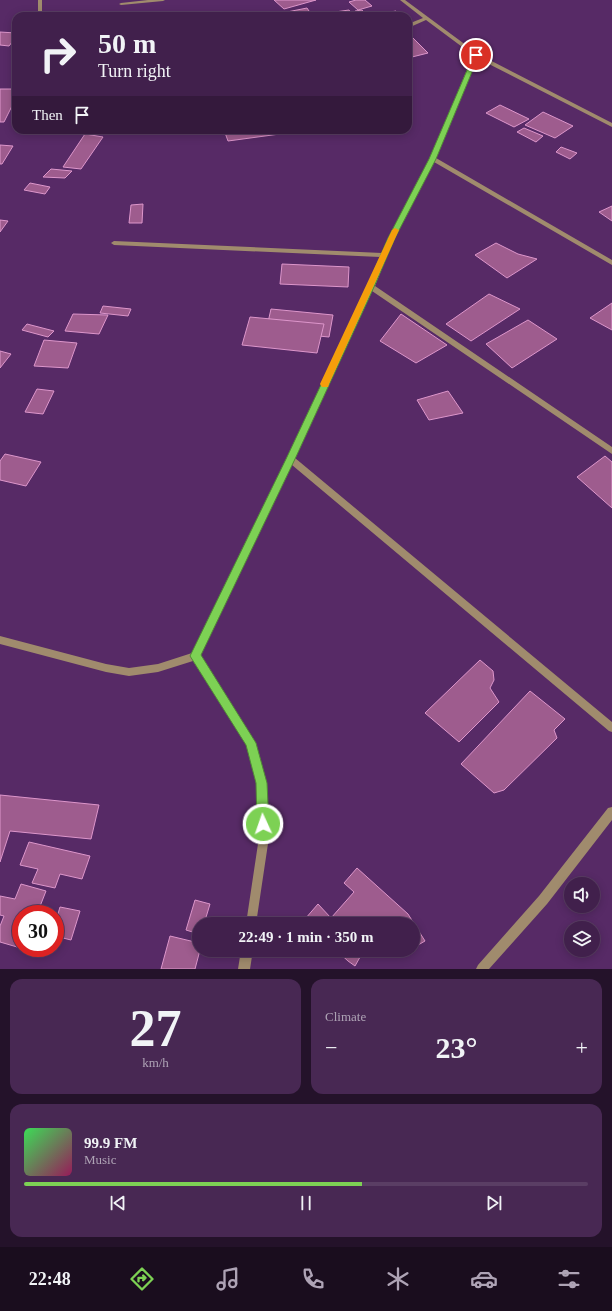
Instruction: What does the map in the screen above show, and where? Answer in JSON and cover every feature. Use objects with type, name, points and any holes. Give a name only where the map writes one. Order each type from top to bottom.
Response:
[{"type":"street","points":[[40,0],[40,12]]},
{"type":"street","points":[[121,4],[163,0]]},
{"type":"street","points":[[402,0],[476,55],[612,125]]},
{"type":"street","points":[[412,24],[427,18]]},
{"type":"street","points":[[0,640],[106,668],[129,672],[158,668],[195,656],[291,459],[391,238],[433,159],[476,55]]},
{"type":"street","points":[[433,159],[612,263]]},
{"type":"street","points":[[114,243],[384,255]]},
{"type":"street","points":[[370,287],[612,451]]},
{"type":"street","points":[[291,459],[612,728]]},
{"type":"street","points":[[195,656],[251,743],[261,783],[264,837],[252,917]]},
{"type":"street","points":[[482,969],[543,900],[612,812]]},
{"type":"street","points":[[244,969],[246,957]]},
{"type":"building","points":[[274,0],[316,0],[284,9]]},
{"type":"building","points":[[365,0],[372,6],[358,10],[349,2]]},
{"type":"building","points":[[307,8],[310,12],[287,12]]},
{"type":"building","points":[[349,10],[350,12],[335,12]]},
{"type":"building","points":[[362,10],[364,12],[356,12],[355,11]]},
{"type":"building","points":[[0,32],[12,33],[12,42],[9,46],[0,45]]},
{"type":"building","points":[[413,38],[428,53],[412,57]]},
{"type":"building","points":[[0,89],[12,89],[12,106],[4,122],[0,122]]},
{"type":"building","points":[[500,105],[529,119],[514,127],[486,113]]},
{"type":"building","points":[[543,112],[573,126],[555,138],[525,125]]},
{"type":"building","points":[[524,128],[543,136],[536,142],[517,132]]},
{"type":"building","points":[[85,134],[103,137],[81,169],[63,167]]},
{"type":"building","points":[[225,134],[280,134],[228,141]]},
{"type":"building","points":[[0,145],[13,146],[2,164],[0,164]]},
{"type":"building","points":[[561,147],[577,153],[570,159],[556,152]]},
{"type":"building","points":[[51,169],[72,171],[65,178],[43,177]]},
{"type":"building","points":[[30,183],[50,187],[45,194],[24,190]]},
{"type":"building","points":[[143,204],[142,223],[129,223],[131,205]]},
{"type":"building","points":[[612,206],[612,221],[599,212]]},
{"type":"building","points":[[0,220],[8,221],[0,232]]},
{"type":"building","points":[[496,243],[518,254],[537,259],[507,278],[475,255]]},
{"type":"building","points":[[282,264],[349,267],[348,287],[280,284]]},
{"type":"building","points":[[489,294],[520,309],[471,341],[446,324]]},
{"type":"building","points":[[612,303],[612,330],[590,318]]},
{"type":"building","points":[[103,306],[131,309],[128,316],[100,313]]},
{"type":"building","points":[[271,309],[333,315],[329,337],[266,331]]},
{"type":"building","points":[[73,314],[108,315],[99,334],[65,331]]},
{"type":"building","points":[[401,314],[447,345],[416,363],[380,341]]},
{"type":"building","points":[[250,317],[324,324],[317,353],[242,345]]},
{"type":"building","points":[[528,320],[557,339],[512,368],[486,344]]},
{"type":"building","points":[[27,324],[54,331],[48,337],[22,330]]},
{"type":"building","points":[[44,340],[77,343],[68,368],[34,366]]},
{"type":"building","points":[[0,351],[11,354],[0,368]]},
{"type":"building","points":[[37,389],[54,391],[43,414],[25,412]]},
{"type":"building","points":[[448,391],[463,413],[429,420],[417,400]]},
{"type":"building","points":[[5,454],[41,462],[26,486],[0,480],[0,461]]},
{"type":"building","points":[[605,456],[612,462],[612,508],[577,477]]},
{"type":"building","points":[[480,660],[493,671],[494,680],[490,688],[499,702],[459,742],[425,713]]},
{"type":"building","points":[[530,691],[565,719],[554,730],[557,738],[504,790],[494,793],[461,764]]},
{"type":"building","points":[[0,795],[99,805],[91,839],[10,831],[0,862]]},
{"type":"building","points":[[29,842],[90,856],[82,879],[60,874],[55,888],[32,883],[38,869],[20,865]]},
{"type":"building","points":[[357,868],[410,917],[332,917],[354,892],[344,883]]},
{"type":"building","points":[[21,884],[46,891],[41,905],[12,905],[12,946],[0,942],[0,926],[4,916],[0,915],[0,896],[15,899]]},
{"type":"building","points":[[195,900],[210,904],[206,917],[192,917],[192,932],[186,930]]},
{"type":"building","points":[[318,904],[330,917],[307,917]]},
{"type":"building","points":[[64,908],[80,911],[71,940],[64,938]]},
{"type":"building","points":[[420,933],[425,941],[420,944]]},
{"type":"building","points":[[170,936],[192,941],[192,957],[198,957],[195,969],[161,969]]},
{"type":"building","points":[[344,957],[360,957],[355,966]]},
{"type":"slow traffic","points":[[325,384],[395,230]]},
{"type":"route","points":[[263,824],[261,783],[251,743],[195,656],[291,459],[391,238],[433,159],[476,55]]}]
